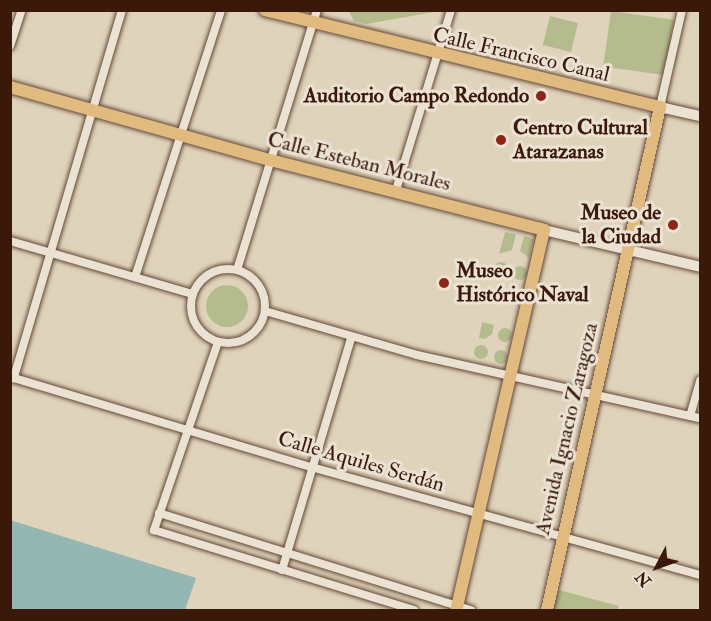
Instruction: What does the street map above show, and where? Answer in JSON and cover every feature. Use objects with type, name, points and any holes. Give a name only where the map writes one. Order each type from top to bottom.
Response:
[{"type":"main road","name":"Calle Francisco Canal","points":[[264,10],[437,56],[700,116]]},
{"type":"main road","name":"Calle Esteban Morales","points":[[10,87],[270,160],[700,267]]},
{"type":"main road","name":"Avenida Ignacio Zaragoza","points":[[547,610],[562,535],[660,107]]},
{"type":"main road","points":[[457,609],[544,230]]},
{"type":"street","points":[[10,46],[22,10]]},
{"type":"street","points":[[51,253],[122,10]]},
{"type":"street","points":[[135,277],[183,136],[221,10]]},
{"type":"street","points":[[237,270],[317,10]]},
{"type":"street","points":[[396,190],[451,10]]},
{"type":"street","name":"Avenida Ignacio Zaragoza","points":[[660,107],[682,10]]},
{"type":"street","points":[[10,241],[192,294]]},
{"type":"street","name":"Calle Aquiles Serdán","points":[[51,253],[14,378],[311,467],[700,575]]},
{"type":"street","points":[[237,270],[258,285],[265,311],[258,328],[245,339],[218,342],[197,327],[191,311],[192,294],[200,281],[214,272],[237,270]]},
{"type":"street","points":[[265,311],[351,338],[700,418]]},
{"type":"street","points":[[282,570],[351,338]]},
{"type":"street","points":[[218,342],[154,530],[412,610],[414,594]]},
{"type":"street","points":[[690,416],[700,380]]},
{"type":"street","points":[[159,513],[457,609],[471,610]]},
{"type":"green space","points":[[349,11],[440,11],[366,24],[354,21]]},
{"type":"green space","points":[[611,11],[673,20],[666,75],[603,66]]},
{"type":"green space","points":[[550,16],[578,23],[571,52],[543,45]]},
{"type":"green space","points":[[505,232],[516,234],[512,250],[499,254]]},
{"type":"green space","points":[[524,236],[534,239],[529,258],[520,251]]},
{"type":"green space","points":[[498,262],[504,262],[508,269],[504,276],[498,276],[494,272],[494,266]]},
{"type":"green space","points":[[517,266],[523,266],[527,273],[523,280],[517,280],[513,276],[513,270]]},
{"type":"green space","points":[[227,285],[235,286],[242,291],[247,298],[247,314],[242,321],[235,326],[227,327],[219,326],[212,321],[207,314],[206,306],[207,298],[212,291],[219,286]]},
{"type":"green space","points":[[482,322],[494,325],[492,334],[485,339],[479,338]]},
{"type":"green space","points":[[502,328],[508,328],[512,335],[508,342],[502,342],[498,338],[498,332]]},
{"type":"green space","points":[[481,345],[486,347],[488,352],[486,357],[481,359],[476,357],[474,352],[476,347]]},
{"type":"green space","points":[[501,350],[506,352],[508,357],[506,362],[501,364],[496,362],[494,357],[496,352]]},
{"type":"green space","points":[[559,590],[619,606],[617,610],[553,610]]},
{"type":"water","points":[[10,520],[196,578],[185,610],[11,610]]},
{"type":"place","name":"Auditorio Campo Redondo","points":[[541,96]]},
{"type":"place","name":"Centro Cultural Atarazanas","points":[[501,140]]},
{"type":"place","name":"Museo de la Ciudad","points":[[673,225]]},
{"type":"place","name":"Museo Histórico Naval","points":[[444,283]]}]
